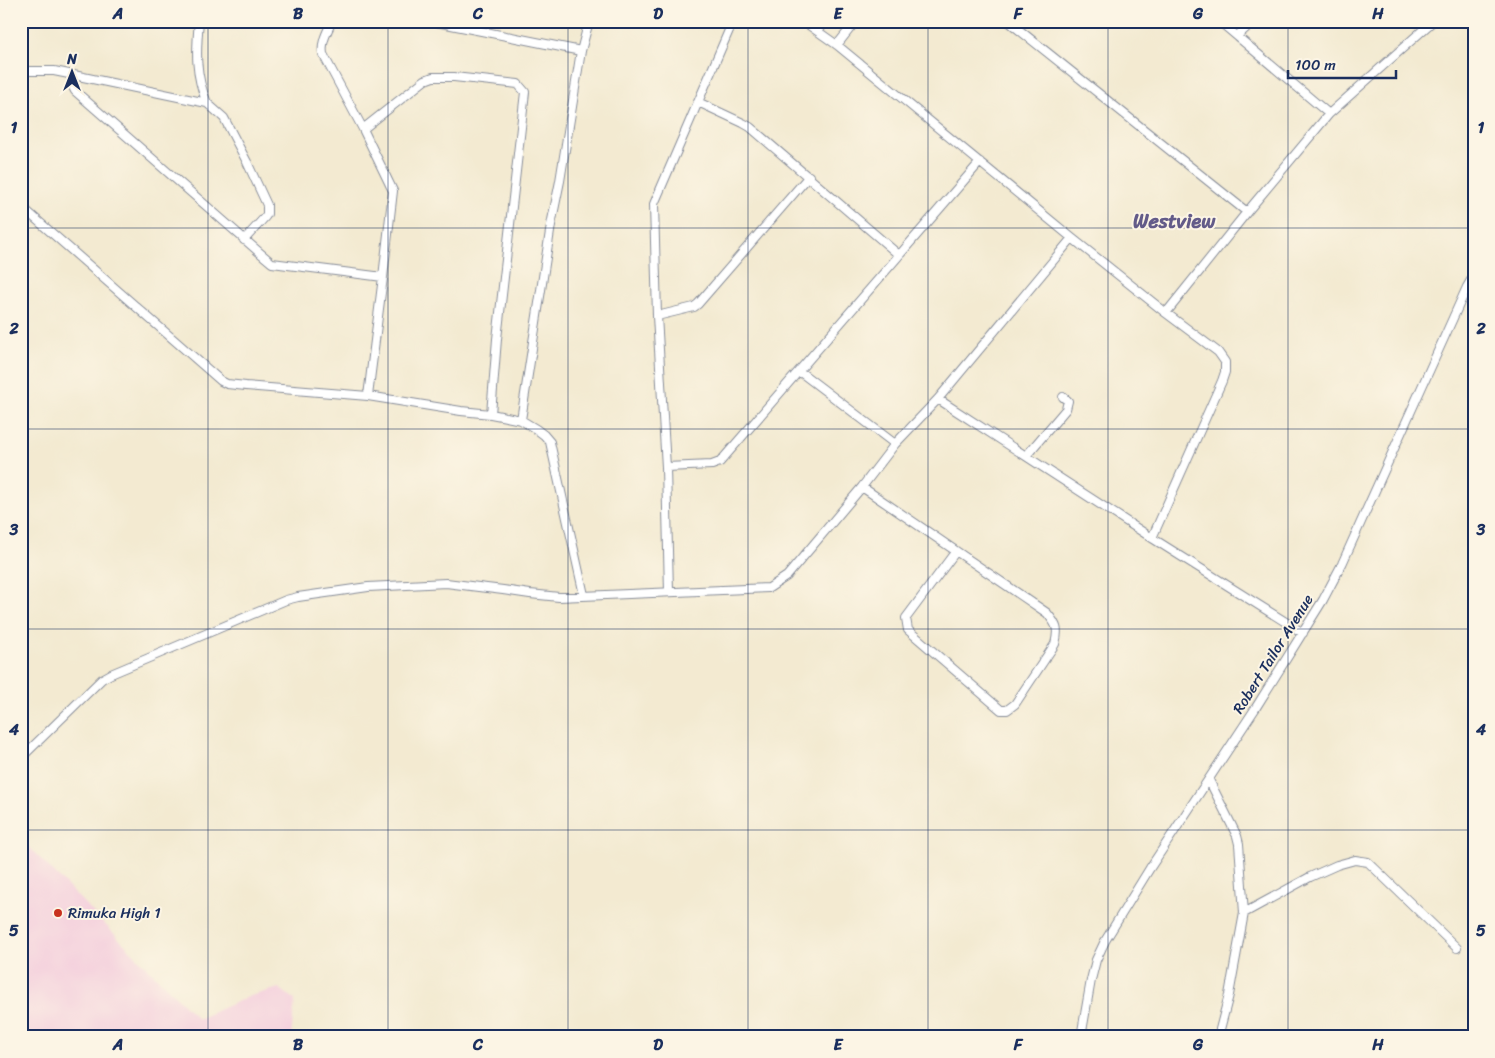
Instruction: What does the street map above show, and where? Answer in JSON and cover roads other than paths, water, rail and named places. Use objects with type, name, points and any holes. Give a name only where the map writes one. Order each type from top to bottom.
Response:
[{"type":"street","points":[[199,21],[196,62],[207,104]]},
{"type":"street","points":[[332,21],[322,47],[323,54],[393,191],[368,396]]},
{"type":"street","points":[[431,21],[581,51]]},
{"type":"street","points":[[521,420],[551,225],[562,172],[581,51],[589,21]]},
{"type":"street","points":[[669,592],[666,467],[657,316],[654,204],[733,21]]},
{"type":"street","points":[[803,21],[837,45],[1072,238],[1218,352],[1225,362],[1225,372],[1152,538]]},
{"type":"street","points":[[837,45],[856,21]]},
{"type":"street","points":[[1008,21],[1247,212]]},
{"type":"street","points":[[1219,21],[1328,114]]},
{"type":"street","points":[[1237,36],[1254,21]]},
{"type":"street","points":[[1166,313],[1328,114],[1433,21]]},
{"type":"street","points":[[21,71],[54,71],[207,104],[224,118],[267,205],[265,218],[244,240]]},
{"type":"street","points":[[72,76],[75,91],[266,258],[278,264],[383,277]]},
{"type":"street","points":[[363,129],[425,80],[433,77],[454,77],[518,84],[525,92],[497,339],[491,414]]},
{"type":"street","points":[[698,102],[743,123],[809,176],[899,255]]},
{"type":"street","points":[[666,467],[712,465],[720,462],[980,162]]},
{"type":"street","points":[[657,316],[694,307],[698,304],[809,176]]},
{"type":"street","points":[[21,206],[221,381],[241,386],[368,396],[491,414],[521,420],[536,429],[550,442],[584,596]]},
{"type":"street","points":[[21,758],[102,679],[286,600],[368,587],[446,583],[559,597],[769,588],[787,576],[862,487],[895,444],[938,400],[1072,238]]},
{"type":"street","name":"Robert Tailor Avenue","points":[[1081,1037],[1096,960],[1105,941],[1150,868],[1303,634],[1342,564],[1474,275]]},
{"type":"street","points":[[799,371],[895,444]]},
{"type":"street","points":[[1026,456],[1066,409],[1068,401],[1063,397]]},
{"type":"street","points":[[938,400],[1303,634]]},
{"type":"street","points":[[862,487],[956,551],[1047,613],[1056,623],[1057,635],[1055,644],[1015,704],[1007,710],[1001,710],[908,630],[906,618],[956,551]]},
{"type":"street","points":[[1208,780],[1237,836],[1244,913],[1229,995],[1218,1037]]},
{"type":"street","points":[[1244,913],[1337,864],[1355,860],[1368,862],[1456,948]]},
{"type":"place","name":"Rimuka High 1","points":[[58,913]]},
{"type":"district","name":"Westview","points":[[1174,221]]}]
